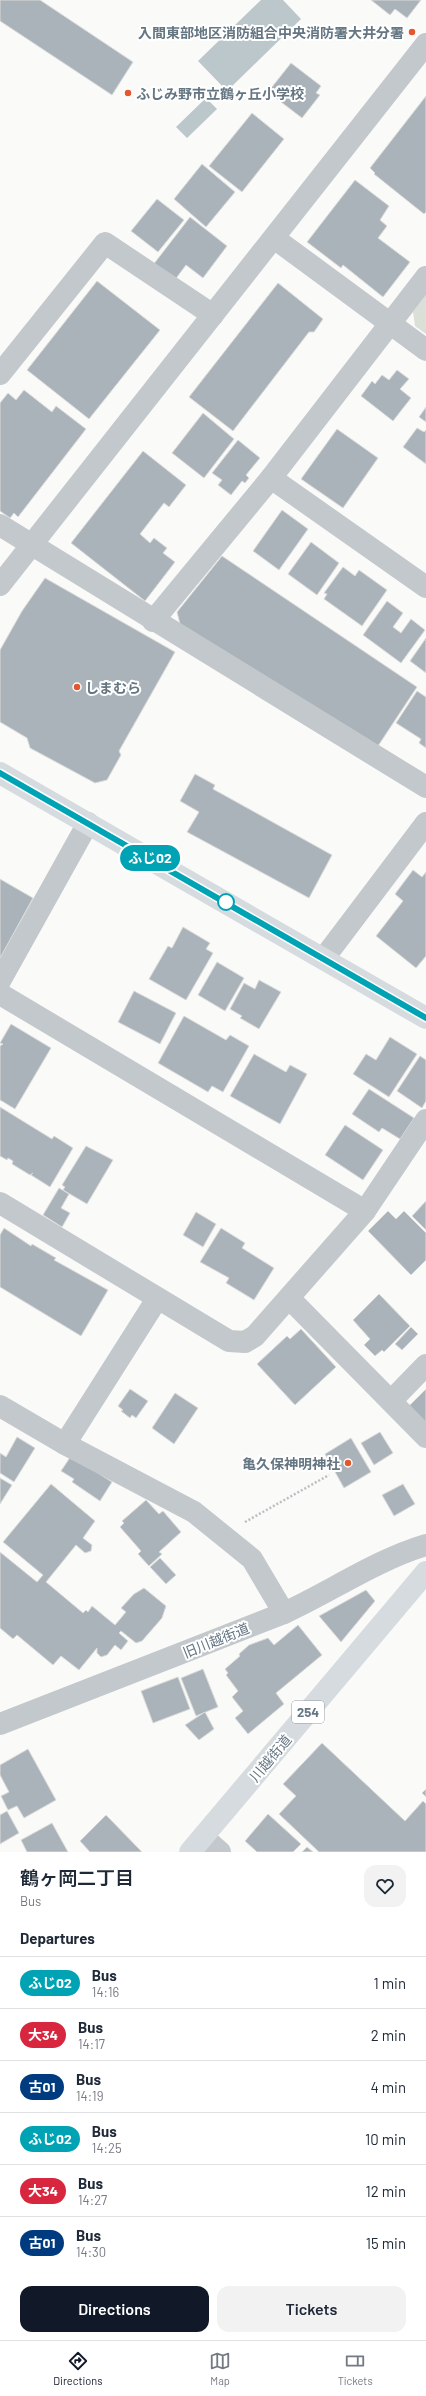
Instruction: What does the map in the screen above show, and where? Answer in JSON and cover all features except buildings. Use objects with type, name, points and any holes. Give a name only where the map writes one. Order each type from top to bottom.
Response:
[{"type":"main road","points":[[0,773],[426,1018]]},
{"type":"main road","name":"川越街道","points":[[197,1844],[426,1572]]},
{"type":"street","points":[[0,585],[426,44]]},
{"type":"street","points":[[274,238],[426,350]]},
{"type":"street","points":[[0,374],[105,243],[213,315]]},
{"type":"street","points":[[153,621],[271,478],[391,325],[426,277]]},
{"type":"street","points":[[271,478],[426,587]]},
{"type":"street","points":[[0,525],[153,621],[426,787]]},
{"type":"street","points":[[0,981],[88,823]]},
{"type":"street","points":[[324,958],[426,823]]},
{"type":"street","points":[[0,994],[365,1211]]},
{"type":"street","points":[[0,1203],[229,1341],[245,1342],[255,1336],[365,1211],[426,1120]]},
{"type":"street","points":[[289,1298],[426,1437]]},
{"type":"street","points":[[65,1444],[157,1299]]},
{"type":"street","points":[[391,1401],[426,1365]]},
{"type":"street","points":[[0,1406],[65,1444],[194,1512],[252,1559],[284,1613]]},
{"type":"street","name":"旧川越街道","points":[[0,1724],[284,1613],[334,1589],[399,1553],[426,1545]]},
{"type":"street","points":[[197,1844],[220,1852]]},
{"type":"path","points":[[222,1535],[329,1475]]},
{"type":"shaded area","points":[[261,0],[283,0],[301,19],[227,91],[198,61]]},
{"type":"shaded area","points":[[206,98],[217,109],[187,138],[176,127]]},
{"type":"shaded area","points":[[426,295],[426,334],[415,326],[413,312]]},
{"type":"bus line","name":"ふじ02","points":[[0,773],[426,1018]]},
{"type":"place","name":"入間東部地区消防組合中央消防署大井分署","points":[[412,32]]},
{"type":"place","name":"ふじみ野市立鶴ヶ丘小学校","points":[[128,93]]},
{"type":"place","name":"しまむら","points":[[77,687]]},
{"type":"place","name":"亀久保神明神社","points":[[348,1463]]}]
